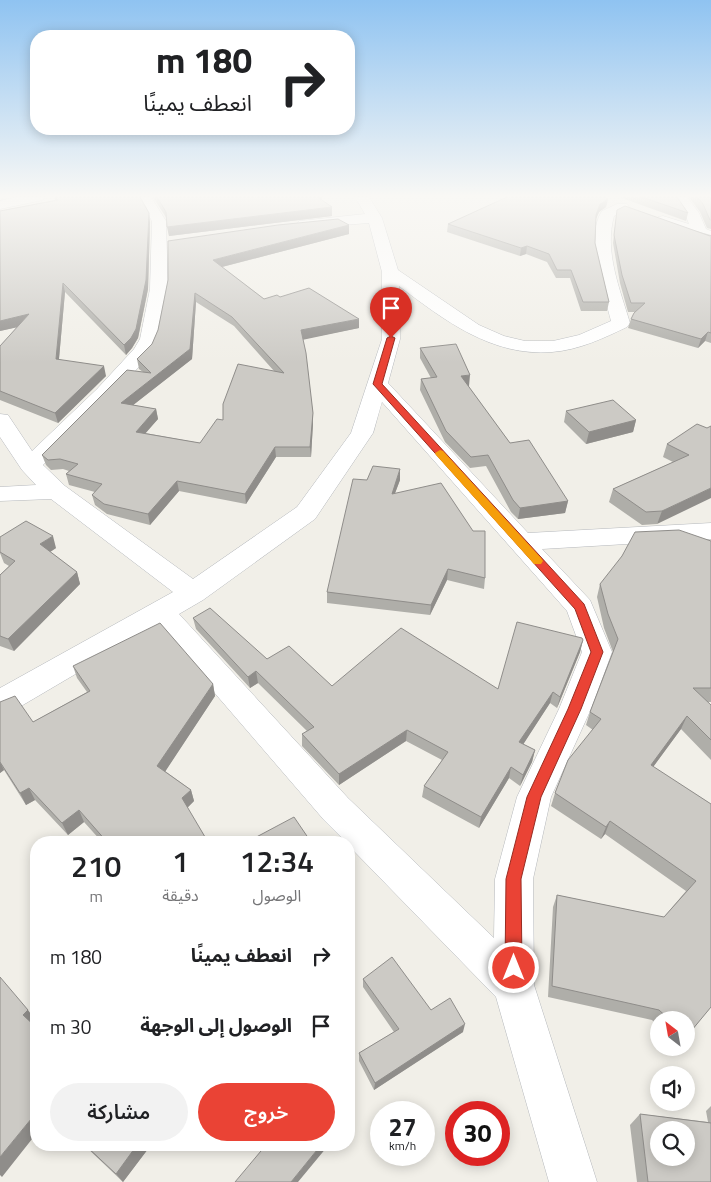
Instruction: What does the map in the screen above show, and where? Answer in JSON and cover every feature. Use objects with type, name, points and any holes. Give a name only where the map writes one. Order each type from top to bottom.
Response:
[{"type":"street","points":[[30,465],[104,393],[142,352],[149,339],[166,252]]},
{"type":"street","points":[[0,703],[192,593],[306,513],[362,433],[391,338],[390,272],[384,252]]},
{"type":"street","points":[[390,272],[476,332],[505,344],[524,347],[553,347],[587,339],[621,323],[605,252]]},
{"type":"street","points":[[377,384],[580,607],[597,652],[575,709],[534,797],[514,879],[514,985],[573,1182]]},
{"type":"street","points":[[0,420],[30,465],[56,491],[192,593]]},
{"type":"street","points":[[0,494],[56,491]]},
{"type":"street","points":[[520,542],[711,531]]},
{"type":"street","points":[[160,611],[336,809],[514,985]]},
{"type":"building","points":[[0,252],[147,252],[146,280],[136,329],[124,345],[63,283],[56,359],[104,366],[55,413],[0,391],[0,346],[29,314],[0,321]]},
{"type":"building","points":[[168,252],[243,252],[213,260],[264,299],[277,295],[280,297],[309,288],[359,319],[301,330],[306,353],[313,413],[310,447],[275,447],[245,494],[177,481],[148,514],[104,504],[92,495],[102,484],[66,474],[78,464],[60,459],[48,460],[42,455],[127,370],[151,373],[137,359],[152,344],[158,330],[168,280]],"holes":[[[195,293],[232,317],[284,373],[238,364],[223,404],[223,420],[217,419],[200,443],[136,432],[156,409],[121,403],[190,349]]]},
{"type":"building","points":[[544,252],[597,252],[609,302],[583,302],[571,270],[557,270],[549,254]]},
{"type":"building","points":[[617,252],[711,252],[711,333],[708,332],[701,339],[631,319],[634,313],[645,303],[631,303]]},
{"type":"building","points":[[456,344],[470,375],[461,376],[510,443],[529,440],[568,501],[520,508],[513,500],[488,455],[471,457],[446,431],[421,379],[437,377],[420,348]]},
{"type":"building","points":[[613,400],[636,420],[589,432],[566,411]]},
{"type":"building","points":[[697,424],[707,428],[711,426],[711,488],[662,511],[646,512],[613,489],[689,455],[667,444]]},
{"type":"building","points":[[373,466],[400,469],[392,494],[441,483],[473,531],[485,531],[485,578],[448,569],[431,605],[327,592],[353,479],[367,480]]},
{"type":"building","points":[[26,521],[53,536],[40,544],[77,572],[8,639],[0,636],[0,575],[15,561],[0,552],[0,537]]},
{"type":"building","points":[[679,530],[711,541],[711,688],[693,688],[711,705],[711,740],[687,716],[651,765],[711,804],[711,1007],[695,1026],[695,1011],[660,1011],[552,986],[557,895],[664,917],[696,881],[610,821],[606,827],[555,793],[568,760],[601,719],[590,712],[618,639],[608,614],[600,584],[622,556],[635,532]]},
{"type":"building","points":[[210,608],[267,659],[289,646],[332,686],[401,628],[498,689],[517,622],[582,638],[583,640],[560,697],[553,692],[519,742],[535,750],[523,775],[511,767],[481,817],[424,786],[448,752],[407,730],[339,774],[302,734],[314,727],[256,671],[248,677],[193,618]]},
{"type":"building","points":[[160,623],[213,684],[157,766],[191,790],[182,798],[204,836],[102,836],[79,810],[62,823],[29,788],[20,793],[0,762],[0,702],[15,696],[33,722],[90,691],[73,666]]},
{"type":"building","points":[[294,817],[307,836],[258,836]]},
{"type":"building","points":[[392,957],[431,1010],[450,998],[465,1024],[375,1083],[359,1053],[399,1029],[363,979]]},
{"type":"building","points":[[0,977],[28,1010],[23,1015],[30,1021],[30,1120],[0,1157]]},
{"type":"building","points":[[640,1114],[711,1123],[711,1182],[648,1182]]},
{"type":"building","points":[[91,1151],[133,1151],[116,1174]]},
{"type":"building","points":[[261,1151],[316,1151],[291,1182],[235,1182]]},
{"type":"slow traffic","points":[[440,453],[538,561]]},
{"type":"route","points":[[391,338],[377,384],[580,607],[597,652],[575,709],[534,797],[514,879],[514,968]]}]
